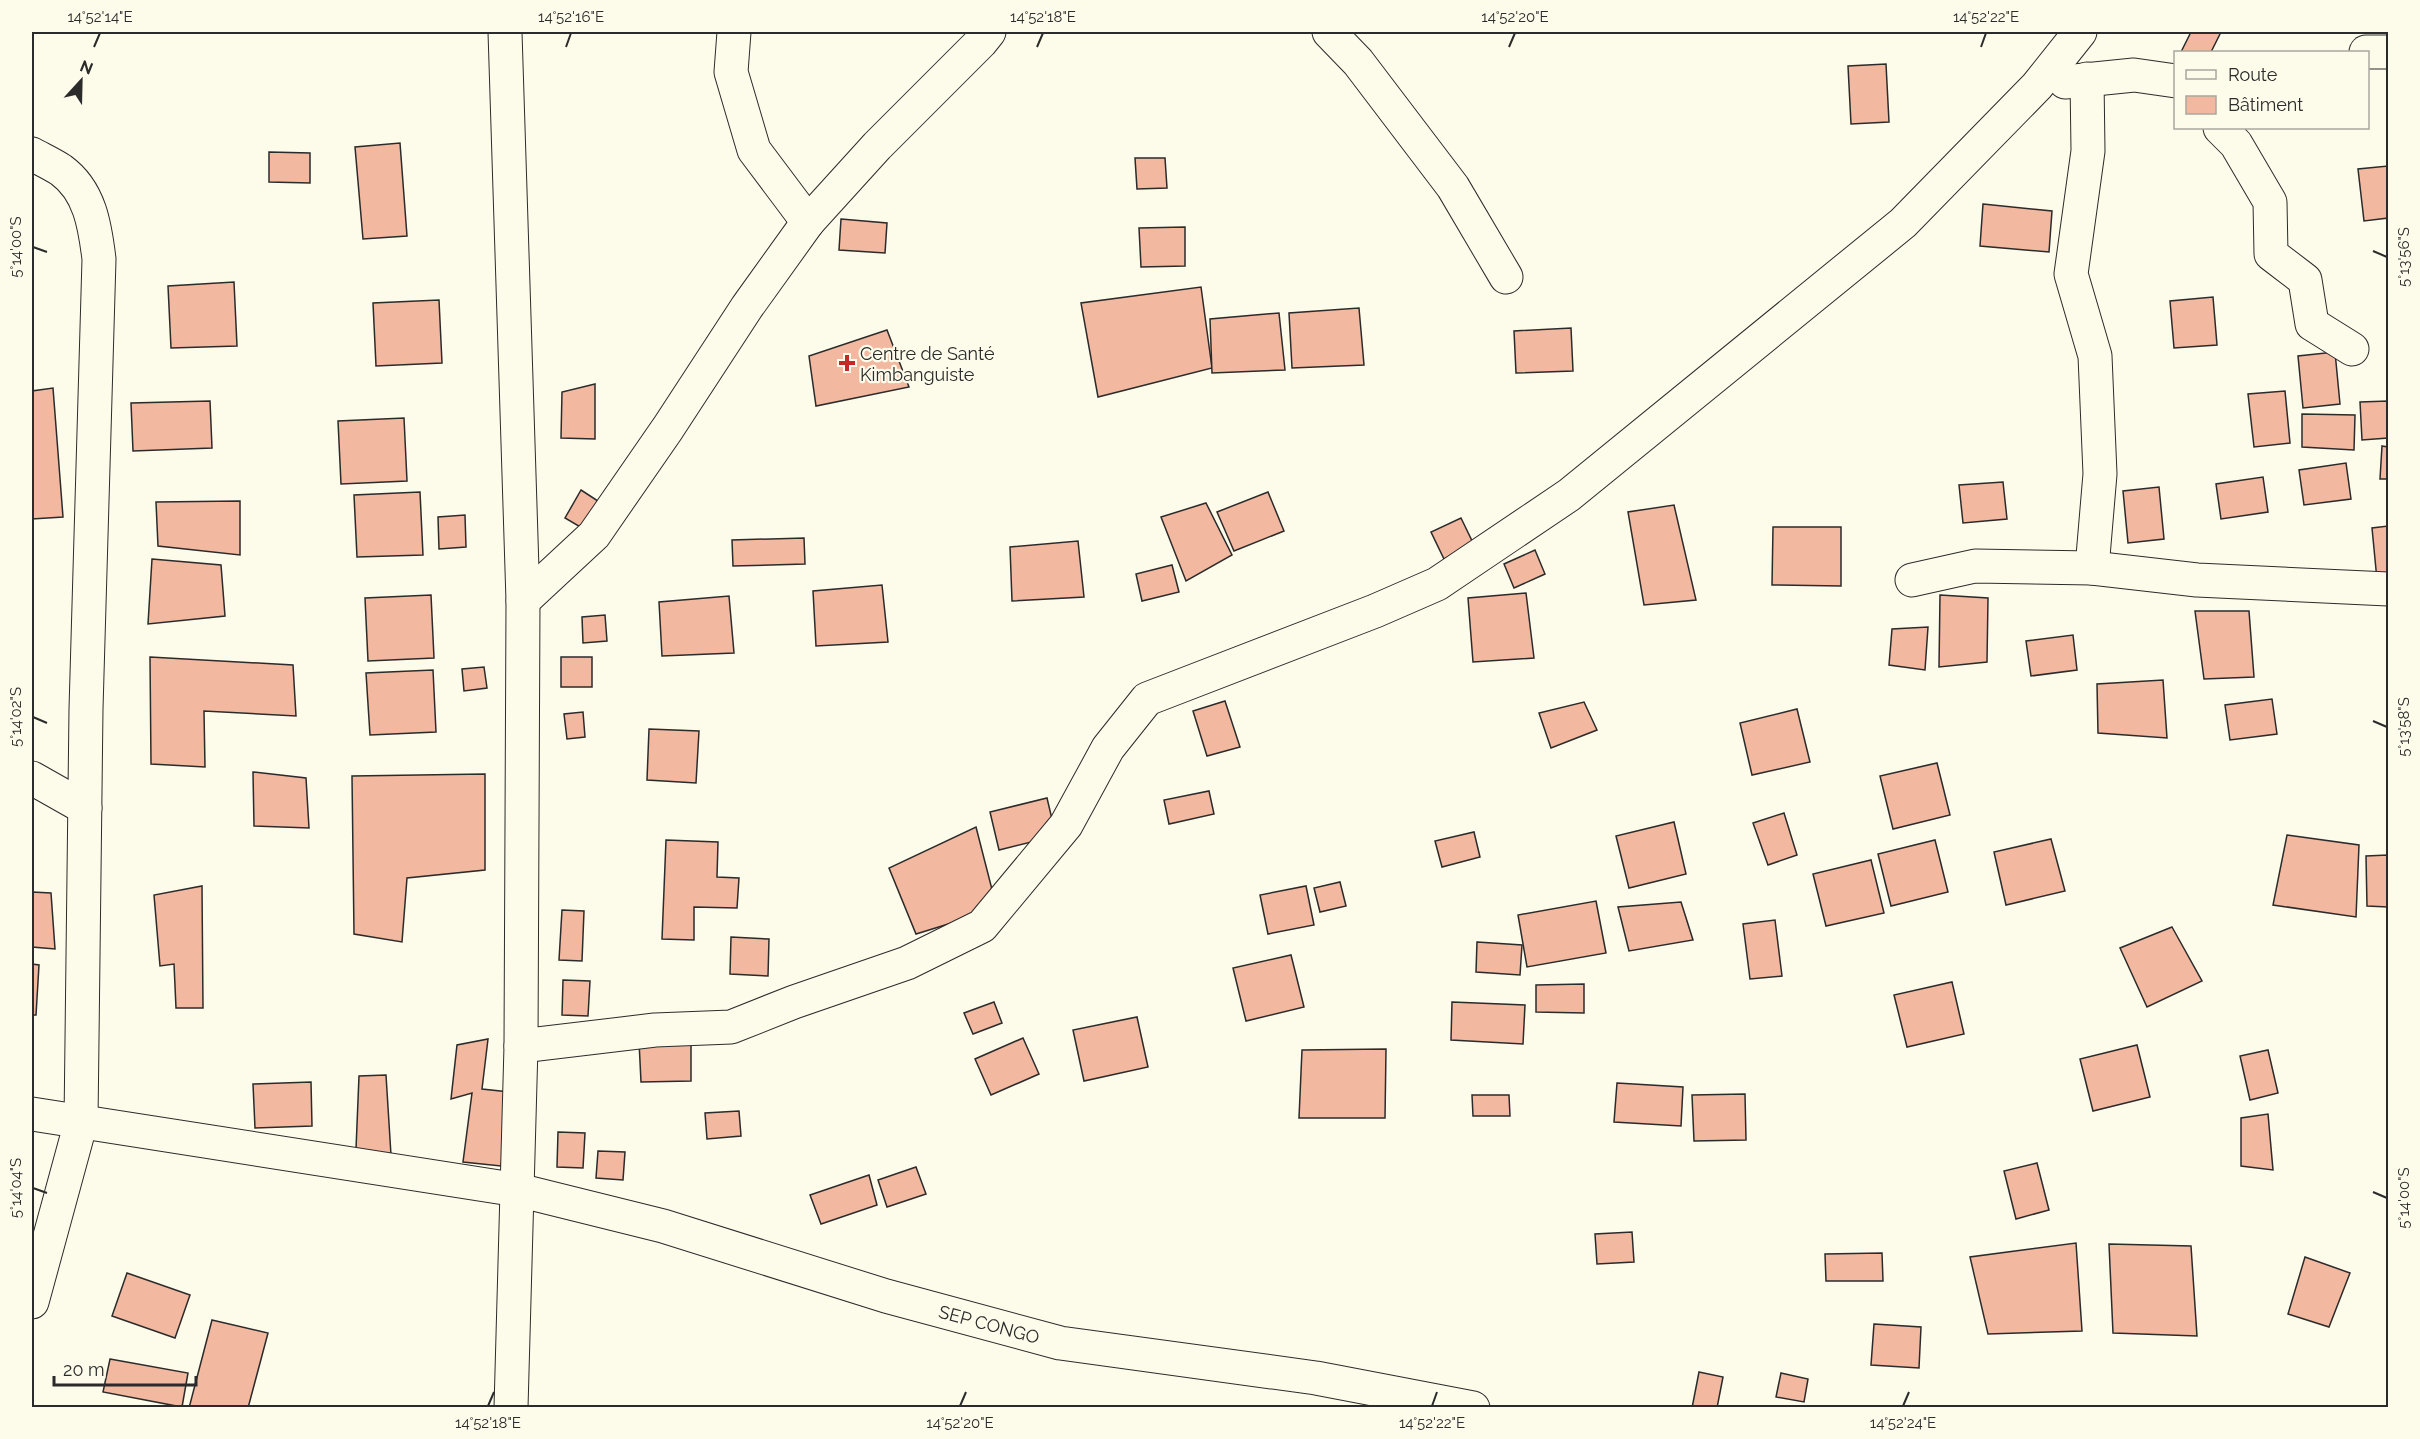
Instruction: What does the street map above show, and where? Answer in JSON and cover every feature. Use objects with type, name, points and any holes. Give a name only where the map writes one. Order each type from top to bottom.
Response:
[{"type":"street","points":[[505,32],[523,601],[521,1046],[511,1407]]},
{"type":"street","points":[[734,32],[731,72],[754,150],[808,222]]},
{"type":"street","points":[[523,601],[594,535],[668,428],[747,307],[808,222],[877,146],[989,32]]},
{"type":"street","points":[[1329,32],[1358,62],[1453,187],[1506,277]]},
{"type":"street","points":[[521,1046],[655,1030],[731,1027],[794,1002],[907,963],[982,926],[1066,825],[1108,748],[1147,699],[1375,611],[1437,584],[1569,495],[1903,223],[2037,86],[2080,32]]},
{"type":"street","points":[[2369,52],[2388,52]]},
{"type":"street","points":[[2037,86],[2087,78],[2134,75],[2174,81]]},
{"type":"street","points":[[2087,78],[2088,151],[2071,274],[2096,356],[2100,474],[2092,568]]},
{"type":"street","points":[[2221,129],[2236,144],[2270,202],[2271,254],[2305,280],[2312,324],[2352,349]]},
{"type":"street","points":[[32,154],[62,171],[82,194],[95,222],[99,259],[85,808],[81,1122],[32,1302]]},
{"type":"street","points":[[1912,580],[1975,566],[2092,568],[2197,580],[2388,589]]},
{"type":"street","points":[[32,778],[85,808]]},
{"type":"street","name":"SEP CONGO","points":[[32,1114],[518,1190],[663,1226],[886,1296],[1060,1343],[1316,1378],[1473,1407]]},
{"type":"building","points":[[2191,32],[2221,32],[2212,51],[2182,51]]},
{"type":"building","points":[[1886,64],[1889,122],[1851,124],[1848,66]]},
{"type":"building","points":[[400,143],[407,236],[363,239],[355,147]]},
{"type":"building","points":[[269,152],[310,153],[310,183],[269,182]]},
{"type":"building","points":[[1135,158],[1165,158],[1167,188],[1137,189]]},
{"type":"building","points":[[2388,166],[2388,218],[2364,221],[2358,169]]},
{"type":"building","points":[[1983,204],[2052,211],[2049,252],[1980,246]]},
{"type":"building","points":[[841,219],[887,223],[885,253],[839,250]]},
{"type":"building","points":[[1185,227],[1185,266],[1141,267],[1139,228]]},
{"type":"building","points":[[234,282],[237,346],[171,348],[168,286]]},
{"type":"building","points":[[1201,287],[1212,368],[1098,397],[1081,303]]},
{"type":"building","points":[[2213,297],[2217,345],[2174,348],[2170,301]]},
{"type":"building","points":[[439,300],[442,363],[376,366],[373,303]]},
{"type":"building","points":[[1359,308],[1364,365],[1292,368],[1289,313]]},
{"type":"building","points":[[1279,313],[1285,370],[1212,373],[1210,319]]},
{"type":"building","points":[[1571,328],[1573,371],[1516,373],[1514,331]]},
{"type":"building","points":[[887,330],[909,387],[816,406],[809,356]]},
{"type":"building","points":[[2335,352],[2340,404],[2303,408],[2298,356]]},
{"type":"building","points":[[595,384],[595,439],[561,438],[562,392]]},
{"type":"building","points":[[53,388],[63,517],[32,519],[32,391]]},
{"type":"building","points":[[2285,391],[2290,443],[2254,447],[2248,394]]},
{"type":"building","points":[[210,401],[212,448],[133,451],[131,403]]},
{"type":"building","points":[[2388,401],[2388,438],[2362,440],[2360,402]]},
{"type":"building","points":[[2302,414],[2355,415],[2354,450],[2302,447]]},
{"type":"building","points":[[404,418],[407,481],[341,484],[338,421]]},
{"type":"building","points":[[2382,446],[2388,447],[2388,479],[2380,479]]},
{"type":"building","points":[[2346,463],[2351,499],[2304,505],[2299,470]]},
{"type":"building","points":[[2263,477],[2268,512],[2221,519],[2216,484]]},
{"type":"building","points":[[2003,482],[2007,519],[1963,523],[1959,485]]},
{"type":"building","points":[[2159,487],[2164,539],[2128,543],[2123,491]]},
{"type":"building","points":[[581,490],[598,501],[582,528],[565,518]]},
{"type":"building","points":[[420,492],[423,555],[357,557],[354,495]]},
{"type":"building","points":[[1268,492],[1284,531],[1234,551],[1217,512]]},
{"type":"building","points":[[240,501],[240,555],[158,546],[156,502]]},
{"type":"building","points":[[1206,503],[1232,555],[1186,581],[1161,517]]},
{"type":"building","points":[[1674,505],[1696,600],[1644,605],[1628,512]]},
{"type":"building","points":[[465,515],[466,547],[439,549],[438,517]]},
{"type":"building","points":[[1461,518],[1474,545],[1444,559],[1431,532]]},
{"type":"building","points":[[2388,526],[2388,579],[2377,580],[2372,528]]},
{"type":"building","points":[[1773,527],[1841,527],[1841,586],[1772,585]]},
{"type":"building","points":[[804,538],[805,564],[733,566],[732,540]]},
{"type":"building","points":[[1078,541],[1084,597],[1012,601],[1010,547]]},
{"type":"building","points":[[1535,550],[1545,574],[1514,588],[1504,564]]},
{"type":"building","points":[[152,559],[221,565],[225,616],[148,624]]},
{"type":"building","points":[[1172,565],[1179,592],[1142,601],[1136,574]]},
{"type":"building","points":[[882,585],[888,642],[816,646],[813,591]]},
{"type":"building","points":[[1526,593],[1534,658],[1473,662],[1468,598]]},
{"type":"building","points":[[431,595],[434,658],[368,661],[365,598]]},
{"type":"building","points":[[1940,595],[1988,598],[1987,662],[1939,667]]},
{"type":"building","points":[[729,596],[734,653],[662,656],[659,602]]},
{"type":"building","points":[[2195,611],[2249,611],[2254,677],[2204,679]]},
{"type":"building","points":[[605,615],[607,641],[583,643],[582,617]]},
{"type":"building","points":[[1928,627],[1925,670],[1889,665],[1892,629]]},
{"type":"building","points":[[2073,635],[2077,670],[2031,676],[2026,641]]},
{"type":"building","points":[[150,657],[293,665],[296,716],[204,711],[205,767],[151,764]]},
{"type":"building","points":[[561,657],[592,657],[592,687],[561,687]]},
{"type":"building","points":[[484,667],[487,688],[464,691],[462,669]]},
{"type":"building","points":[[433,670],[436,732],[370,735],[366,673]]},
{"type":"building","points":[[2163,680],[2167,738],[2098,733],[2097,684]]},
{"type":"building","points":[[2272,699],[2277,734],[2230,740],[2225,705]]},
{"type":"building","points":[[1225,701],[1240,747],[1207,756],[1193,711]]},
{"type":"building","points":[[1584,702],[1597,730],[1551,748],[1539,713]]},
{"type":"building","points":[[1797,709],[1810,762],[1752,775],[1740,723]]},
{"type":"building","points":[[583,712],[585,737],[567,739],[564,714]]},
{"type":"building","points":[[649,729],[699,731],[696,783],[647,780]]},
{"type":"building","points":[[1937,763],[1950,815],[1893,829],[1880,776]]},
{"type":"building","points":[[253,772],[306,778],[309,828],[254,826]]},
{"type":"building","points":[[485,774],[485,870],[407,878],[402,942],[354,934],[352,776]]},
{"type":"building","points":[[1209,791],[1214,814],[1169,824],[1164,800]]},
{"type":"building","points":[[1047,798],[1056,836],[999,850],[990,812]]},
{"type":"building","points":[[1784,813],[1797,855],[1768,865],[1753,823]]},
{"type":"building","points":[[1674,822],[1686,874],[1629,888],[1616,836]]},
{"type":"building","points":[[976,827],[997,909],[916,934],[889,868]]},
{"type":"building","points":[[1474,832],[1480,857],[1442,867],[1435,841]]},
{"type":"building","points":[[2287,835],[2359,845],[2356,917],[2273,905]]},
{"type":"building","points":[[2051,839],[2065,891],[2006,905],[1994,852]]},
{"type":"building","points":[[666,840],[718,842],[717,877],[739,878],[737,908],[694,907],[694,940],[662,939]]},
{"type":"building","points":[[1935,840],[1948,892],[1891,906],[1878,854]]},
{"type":"building","points":[[2388,855],[2388,907],[2367,906],[2366,856]]},
{"type":"building","points":[[1871,860],[1884,913],[1826,926],[1813,874]]},
{"type":"building","points":[[1340,882],[1346,906],[1320,912],[1314,888]]},
{"type":"building","points":[[202,886],[203,1008],[176,1008],[174,964],[160,966],[154,895]]},
{"type":"building","points":[[1306,886],[1314,925],[1268,934],[1260,895]]},
{"type":"building","points":[[32,892],[51,893],[55,949],[32,947]]},
{"type":"building","points":[[1596,901],[1606,953],[1527,967],[1518,915]]},
{"type":"building","points":[[1681,902],[1693,940],[1629,951],[1618,907]]},
{"type":"building","points":[[562,910],[584,911],[582,961],[559,960]]},
{"type":"building","points":[[1775,920],[1782,976],[1750,979],[1743,924]]},
{"type":"building","points":[[2172,927],[2202,981],[2147,1007],[2120,948]]},
{"type":"building","points":[[731,937],[769,939],[768,976],[730,974]]},
{"type":"building","points":[[1477,942],[1522,945],[1520,975],[1476,972]]},
{"type":"building","points":[[1291,955],[1304,1007],[1246,1021],[1233,968]]},
{"type":"building","points":[[32,964],[39,965],[36,1015],[32,1015]]},
{"type":"building","points":[[563,980],[590,981],[588,1016],[562,1015]]},
{"type":"building","points":[[1952,982],[1964,1034],[1907,1047],[1894,995]]},
{"type":"building","points":[[1584,984],[1584,1013],[1536,1012],[1536,985]]},
{"type":"building","points":[[994,1002],[1002,1023],[973,1034],[964,1013]]},
{"type":"building","points":[[1452,1002],[1525,1005],[1523,1044],[1451,1040]]},
{"type":"building","points":[[1137,1017],[1148,1067],[1084,1081],[1073,1030]]},
{"type":"building","points":[[1023,1038],[1039,1074],[991,1095],[975,1059]]},
{"type":"building","points":[[488,1039],[482,1089],[510,1092],[501,1166],[463,1162],[472,1093],[451,1099],[457,1045]]},
{"type":"building","points":[[691,1039],[691,1081],[641,1082],[639,1041]]},
{"type":"building","points":[[2137,1045],[2150,1097],[2093,1111],[2080,1059]]},
{"type":"building","points":[[1386,1049],[1385,1118],[1299,1118],[1302,1050]]},
{"type":"building","points":[[2268,1050],[2278,1093],[2250,1100],[2240,1056]]},
{"type":"building","points":[[386,1075],[391,1155],[356,1149],[359,1076]]},
{"type":"building","points":[[311,1082],[312,1126],[255,1128],[253,1084]]},
{"type":"building","points":[[1617,1083],[1683,1087],[1681,1126],[1614,1122]]},
{"type":"building","points":[[1745,1094],[1746,1140],[1694,1141],[1692,1095]]},
{"type":"building","points":[[1472,1095],[1509,1095],[1510,1116],[1473,1116]]},
{"type":"building","points":[[739,1111],[741,1136],[707,1139],[705,1113]]},
{"type":"building","points":[[2268,1114],[2273,1170],[2241,1166],[2241,1118]]},
{"type":"building","points":[[558,1132],[585,1133],[583,1168],[557,1167]]},
{"type":"building","points":[[598,1151],[625,1152],[623,1180],[596,1178]]},
{"type":"building","points":[[2037,1163],[2049,1210],[2016,1219],[2004,1171]]},
{"type":"building","points":[[916,1167],[926,1194],[887,1207],[878,1180]]},
{"type":"building","points":[[869,1175],[877,1205],[821,1224],[810,1195]]},
{"type":"building","points":[[1632,1232],[1634,1262],[1597,1264],[1595,1234]]},
{"type":"building","points":[[2076,1243],[2082,1331],[1988,1334],[1970,1257]]},
{"type":"building","points":[[2109,1244],[2191,1246],[2197,1336],[2113,1333]]},
{"type":"building","points":[[1882,1253],[1883,1281],[1826,1281],[1825,1254]]},
{"type":"building","points":[[2305,1257],[2350,1273],[2329,1327],[2288,1314]]},
{"type":"building","points":[[127,1273],[190,1295],[175,1338],[112,1316]]},
{"type":"building","points":[[212,1320],[268,1333],[248,1408],[189,1408]]},
{"type":"building","points":[[1874,1324],[1921,1327],[1919,1368],[1871,1365]]},
{"type":"building","points":[[110,1359],[188,1373],[182,1407],[103,1392]]},
{"type":"building","points":[[1699,1372],[1723,1377],[1717,1408],[1692,1408]]},
{"type":"building","points":[[1781,1373],[1808,1379],[1804,1402],[1776,1397]]},
{"type":"place","name":"Centre de Santé Kimbanguiste","points":[[847,363]]}]
